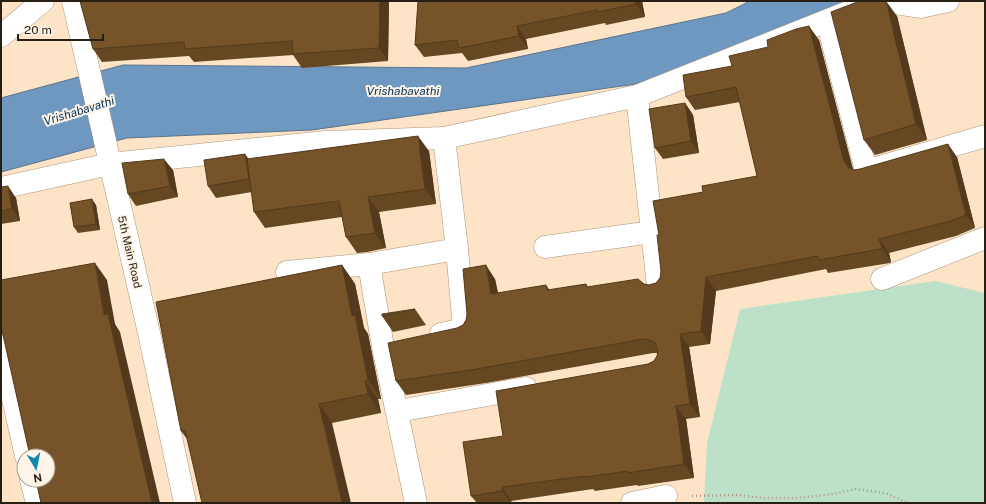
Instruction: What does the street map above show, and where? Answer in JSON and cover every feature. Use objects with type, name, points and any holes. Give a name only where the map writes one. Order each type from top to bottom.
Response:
[{"type":"street","points":[[1,36],[43,1]]},
{"type":"street","name":"5th Main Road","points":[[73,1],[149,333],[185,503]]},
{"type":"street","points":[[1,188],[110,164],[326,142],[444,138],[637,96],[876,1]]},
{"type":"street","points":[[882,1],[920,7],[948,1]]},
{"type":"street","points":[[826,21],[866,171],[985,136]]},
{"type":"street","points":[[637,96],[658,286]]},
{"type":"street","points":[[383,347],[464,329],[457,249],[444,138]]},
{"type":"street","points":[[545,247],[652,232]]},
{"type":"street","points":[[882,279],[985,238]]},
{"type":"street","points":[[287,272],[369,264],[457,249]]},
{"type":"street","points":[[369,264],[383,347],[398,411],[416,503]]},
{"type":"street","points":[[1,346],[24,448]]},
{"type":"street","points":[[398,411],[546,385]]},
{"type":"street","points":[[33,488],[37,503]]},
{"type":"street","points":[[632,503],[666,496]]},
{"type":"path","points":[[666,496],[737,495],[764,498],[796,498],[833,494],[856,489],[885,493],[908,503]]},
{"type":"green space","points":[[935,281],[985,293],[985,503],[704,503],[707,443],[740,309]]},
{"type":"water","name":"Vrishabavathi","points":[[750,1],[846,1],[741,49],[636,84],[312,130],[127,138],[1,172],[1,98],[123,65],[466,68],[726,13]]},
{"type":"building","points":[[80,1],[380,1],[379,48],[293,54],[292,41],[185,49],[184,42],[93,49]]},
{"type":"building","points":[[418,1],[635,1],[636,4],[517,26],[519,36],[459,48],[457,40],[415,45]]},
{"type":"building","points":[[860,1],[886,1],[916,124],[864,140],[831,12]]},
{"type":"building","points":[[809,26],[844,161],[848,167],[854,170],[860,169],[948,144],[966,215],[947,222],[879,239],[882,248],[880,249],[819,260],[818,256],[706,277],[701,331],[680,334],[690,404],[676,406],[684,464],[628,473],[628,471],[502,487],[502,491],[471,496],[463,442],[503,436],[496,391],[648,364],[654,361],[657,356],[658,350],[655,343],[643,339],[477,369],[396,381],[388,343],[457,328],[463,325],[467,314],[463,269],[486,265],[491,294],[546,285],[547,290],[586,284],[587,287],[638,279],[644,284],[649,285],[656,283],[660,278],[661,271],[657,235],[659,235],[653,201],[703,192],[702,186],[757,176],[736,87],[686,97],[683,75],[732,66],[729,56],[768,47],[767,40],[796,29]]},
{"type":"building","points":[[685,103],[691,141],[655,148],[649,109]]},
{"type":"building","points":[[418,136],[425,189],[368,197],[375,233],[346,237],[339,201],[254,212],[247,159]]},
{"type":"building","points":[[245,154],[249,179],[208,186],[204,160]]},
{"type":"building","points":[[164,159],[170,186],[128,194],[122,163]]},
{"type":"building","points":[[8,186],[12,209],[1,211],[1,187]]},
{"type":"building","points":[[92,199],[96,224],[74,227],[70,203]]},
{"type":"building","points":[[95,263],[104,315],[108,314],[152,503],[41,503],[38,488],[56,488],[56,448],[28,448],[1,326],[1,280]]},
{"type":"building","points":[[342,265],[352,316],[355,315],[368,380],[365,381],[368,394],[319,404],[342,503],[202,503],[185,430],[181,431],[156,302]]},
{"type":"building","points":[[415,309],[382,316],[382,314]]}]
